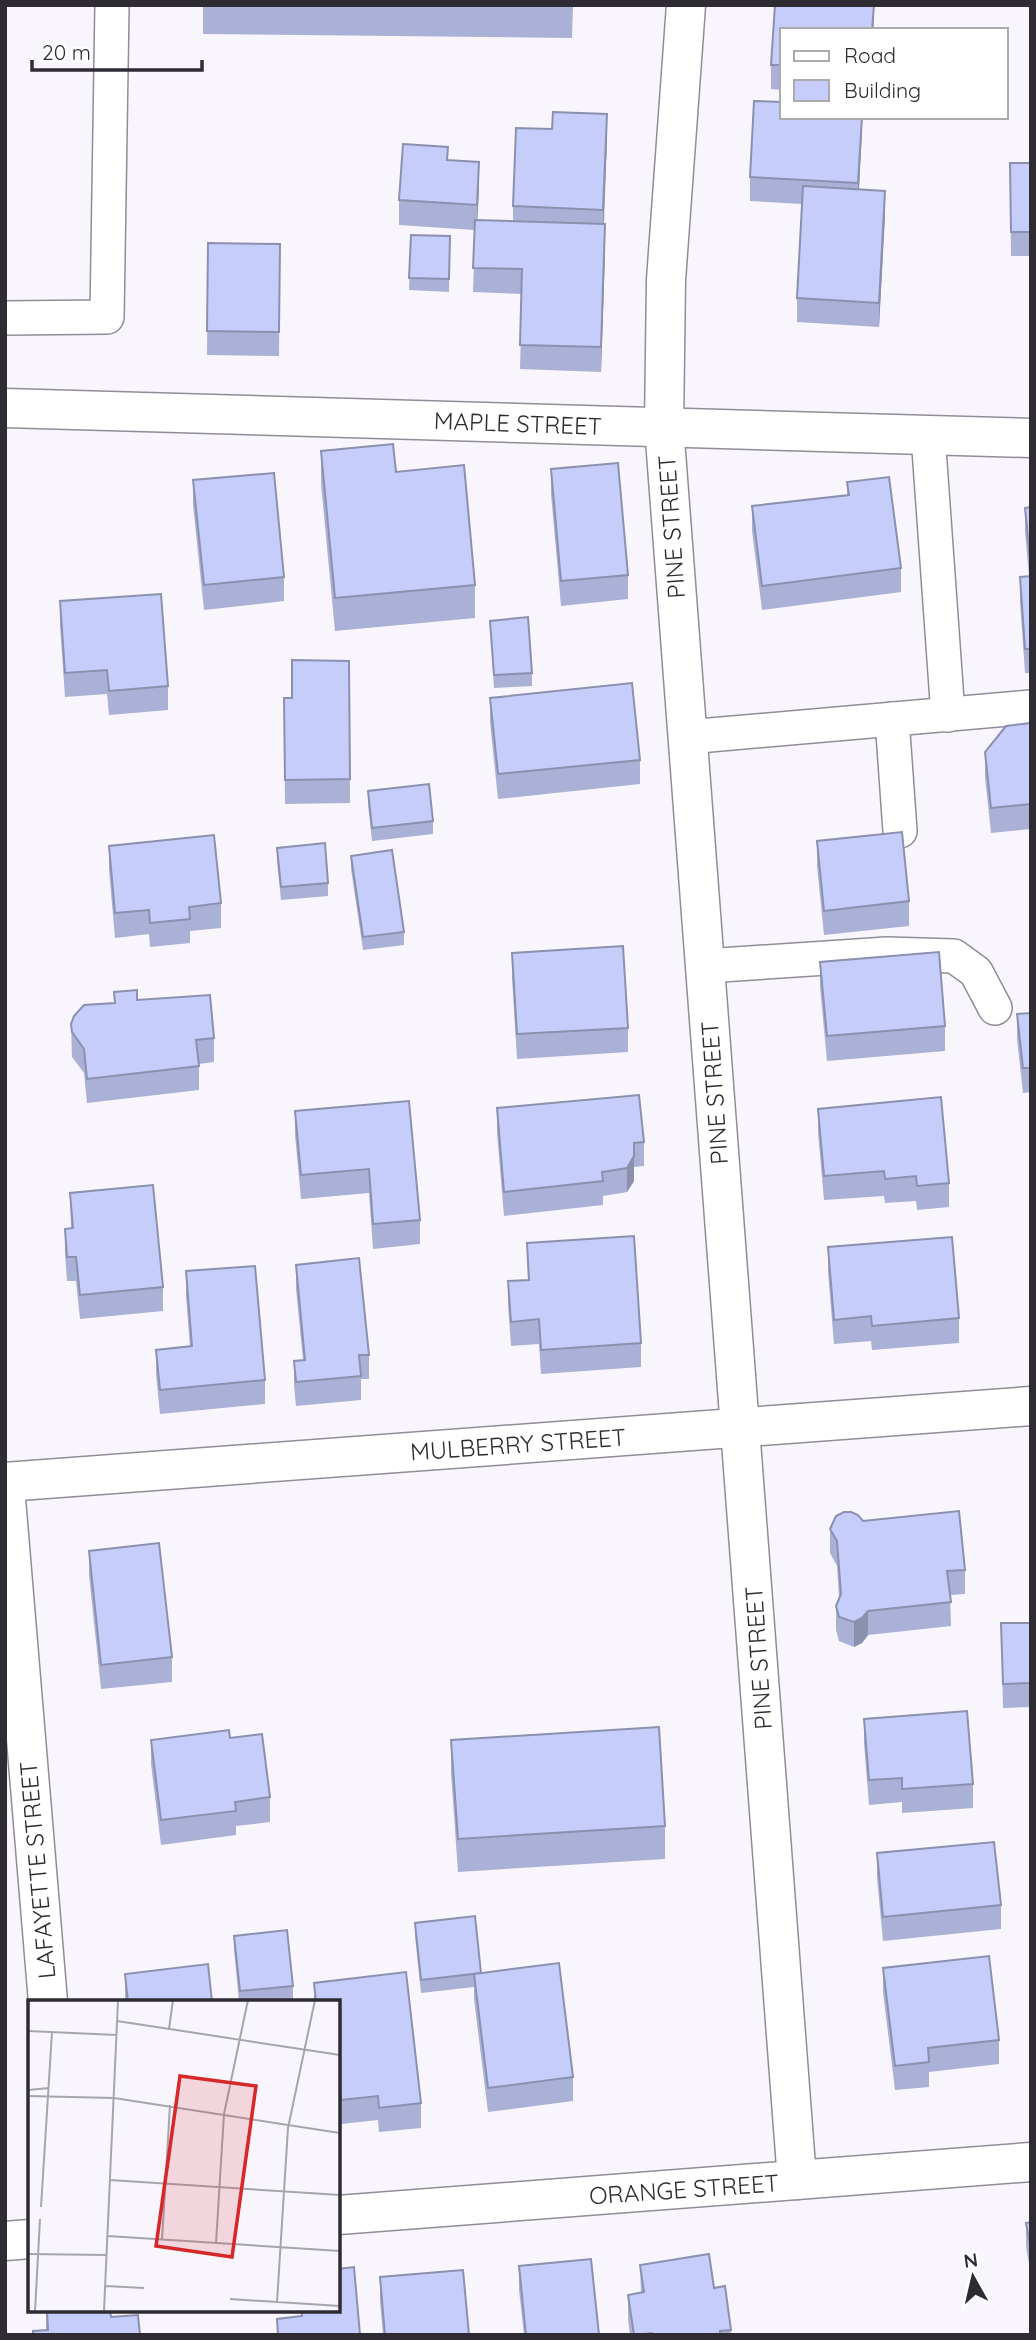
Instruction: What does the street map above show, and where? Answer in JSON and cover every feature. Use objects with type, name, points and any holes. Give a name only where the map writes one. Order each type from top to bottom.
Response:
[{"type":"street","name":"PINE STREET","points":[[686,5],[666,280],[664,426],[797,2180]]},
{"type":"street","name":"MAPLE STREET","points":[[5,408],[1031,438]]},
{"type":"street","name":"MULBERRY STREET","points":[[5,1485],[1031,1406]]},
{"type":"street","name":"LAFAYETTE STREET","points":[[5,1485],[48,2000]]},
{"type":"street","name":"ORANGE STREET","points":[[340,2215],[1031,2162]]},
{"type":"street","points":[[5,2241],[28,2239]]},
{"type":"lane","points":[[5,318],[107,317],[112,5]]},
{"type":"lane","points":[[928,435],[948,715]]},
{"type":"lane","points":[[687,737],[1031,707]]},
{"type":"lane","points":[[892,719],[900,831]]},
{"type":"lane","points":[[705,966],[887,954],[954,956],[976,972],[995,1007]]},
{"type":"building","points":[[775,5],[874,5],[872,28],[780,28],[780,65],[771,65]]},
{"type":"building","points":[[754,101],[780,102],[780,119],[862,119],[858,183],[750,177]]},
{"type":"building","points":[[553,112],[607,114],[603,210],[513,206],[516,128],[552,129]]},
{"type":"building","points":[[403,144],[448,147],[447,160],[479,162],[477,205],[399,200]]},
{"type":"building","points":[[1010,163],[1031,163],[1031,232],[1011,232]]},
{"type":"building","points":[[803,186],[885,191],[879,303],[797,298]]},
{"type":"building","points":[[475,220],[605,224],[601,347],[520,345],[522,269],[473,268]]},
{"type":"building","points":[[411,235],[450,236],[449,279],[409,278]]},
{"type":"building","points":[[208,243],[280,244],[279,332],[207,331]]},
{"type":"building","points":[[393,444],[396,472],[464,465],[475,585],[335,598],[321,451]]},
{"type":"building","points":[[618,463],[628,575],[561,581],[551,469]]},
{"type":"building","points":[[274,473],[284,577],[204,585],[193,480]]},
{"type":"building","points":[[889,477],[901,568],[762,586],[752,506],[849,495],[847,482]]},
{"type":"building","points":[[1031,507],[1031,568],[1025,508]]},
{"type":"building","points":[[1031,576],[1031,649],[1025,649],[1020,577]]},
{"type":"building","points":[[161,594],[168,686],[109,691],[107,670],[65,673],[60,601]]},
{"type":"building","points":[[528,617],[532,673],[494,675],[490,621]]},
{"type":"building","points":[[292,660],[349,661],[350,779],[285,780],[284,698],[292,698]]},
{"type":"building","points":[[632,683],[640,760],[498,774],[490,698]]},
{"type":"building","points":[[1031,723],[1031,804],[991,808],[985,752],[1006,726]]},
{"type":"building","points":[[429,784],[433,821],[372,828],[368,791]]},
{"type":"building","points":[[902,832],[909,901],[824,911],[817,841]]},
{"type":"building","points":[[214,835],[221,903],[189,907],[190,919],[150,923],[149,910],[115,913],[109,846]]},
{"type":"building","points":[[325,843],[328,883],[281,887],[277,848]]},
{"type":"building","points":[[392,850],[404,932],[363,937],[351,856]]},
{"type":"building","points":[[623,946],[628,1028],[517,1034],[512,953]]},
{"type":"building","points":[[939,952],[945,1026],[827,1036],[820,962]]},
{"type":"building","points":[[137,990],[137,1000],[210,995],[214,1038],[196,1040],[199,1066],[87,1079],[84,1049],[72,1032],[74,1016],[84,1005],[115,1003],[114,992]]},
{"type":"building","points":[[1031,1013],[1031,1068],[1023,1068],[1017,1014]]},
{"type":"building","points":[[639,1095],[644,1142],[634,1143],[634,1156],[627,1168],[602,1172],[603,1181],[504,1192],[497,1108]]},
{"type":"building","points":[[941,1097],[949,1183],[917,1186],[916,1176],[885,1179],[884,1171],[824,1176],[818,1109]]},
{"type":"building","points":[[409,1101],[420,1220],[373,1224],[369,1169],[301,1175],[295,1111]]},
{"type":"building","points":[[153,1185],[163,1287],[80,1295],[76,1257],[67,1257],[65,1229],[73,1228],[70,1193]]},
{"type":"building","points":[[634,1236],[641,1343],[541,1350],[539,1319],[511,1322],[508,1281],[529,1280],[527,1243]]},
{"type":"building","points":[[952,1237],[959,1318],[872,1326],[871,1316],[834,1320],[828,1247]]},
{"type":"building","points":[[359,1258],[369,1355],[359,1355],[361,1376],[296,1382],[294,1361],[305,1360],[296,1265]]},
{"type":"building","points":[[255,1266],[265,1380],[160,1390],[156,1350],[192,1346],[186,1271]]},
{"type":"building","points":[[959,1511],[965,1570],[947,1571],[951,1602],[868,1611],[854,1622],[839,1617],[836,1606],[841,1594],[837,1541],[830,1529],[836,1516],[851,1512],[863,1521]]},
{"type":"building","points":[[159,1543],[172,1657],[101,1665],[89,1551]]},
{"type":"building","points":[[1001,1623],[1031,1623],[1031,1683],[1003,1684]]},
{"type":"building","points":[[967,1711],[973,1784],[902,1789],[902,1778],[869,1780],[864,1719]]},
{"type":"building","points":[[659,1727],[665,1826],[458,1839],[451,1740]]},
{"type":"building","points":[[229,1730],[230,1738],[262,1734],[270,1797],[235,1802],[236,1811],[161,1820],[151,1740]]},
{"type":"building","points":[[994,1842],[1001,1905],[883,1917],[877,1853]]},
{"type":"building","points":[[475,1916],[481,1973],[421,1980],[415,1923]]},
{"type":"building","points":[[287,1930],[293,1986],[240,1991],[234,1936]]},
{"type":"building","points":[[989,1956],[999,2040],[928,2048],[929,2062],[895,2066],[883,1968]]},
{"type":"building","points":[[559,1963],[573,2077],[488,2088],[474,1974]]},
{"type":"building","points":[[208,1964],[212,2000],[128,2000],[125,1974]]},
{"type":"building","points":[[406,1972],[421,2103],[379,2108],[378,2096],[341,2100],[340,2000],[316,2000],[314,1983]]},
{"type":"building","points":[[1031,2222],[1031,2250],[1026,2223]]},
{"type":"building","points":[[709,2254],[714,2288],[725,2286],[731,2330],[720,2331],[720,2335],[634,2335],[628,2295],[644,2292],[640,2265]]},
{"type":"building","points":[[591,2259],[599,2335],[526,2335],[519,2266]]},
{"type":"building","points":[[354,2267],[360,2335],[278,2335],[277,2319],[302,2316],[301,2312],[340,2312],[340,2269]]},
{"type":"building","points":[[463,2270],[469,2335],[385,2335],[380,2277]]},
{"type":"building","points":[[47,2312],[110,2312],[111,2317],[138,2315],[140,2335],[33,2335],[33,2331],[48,2330]]}]
